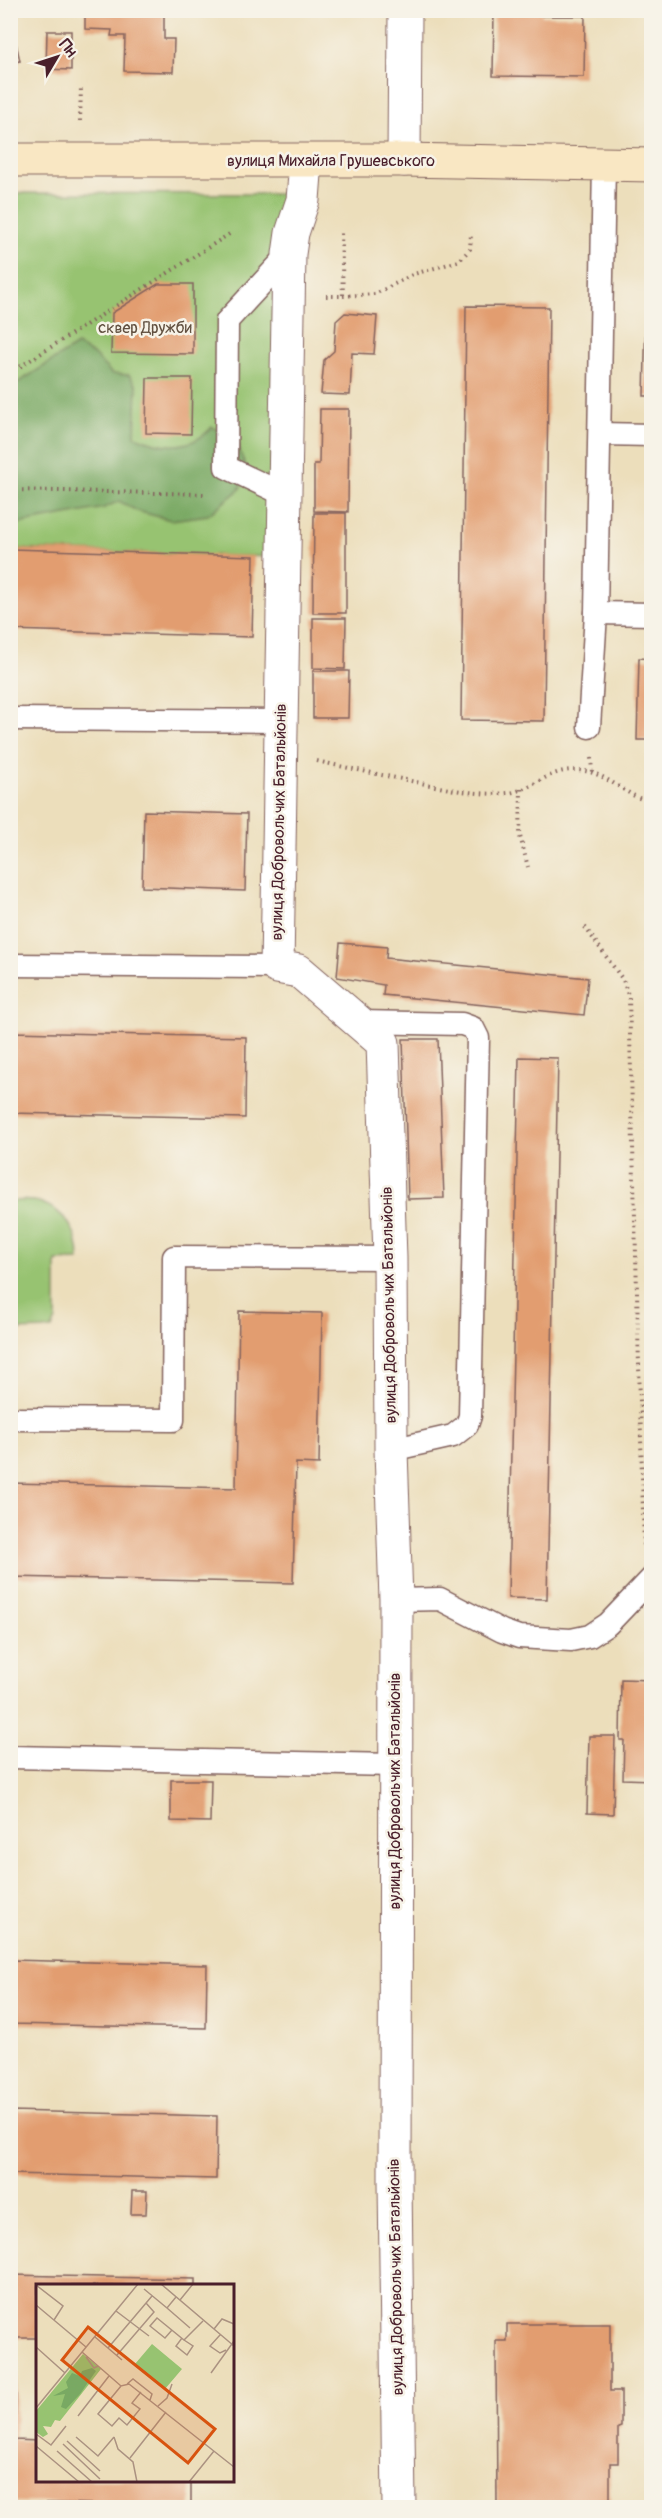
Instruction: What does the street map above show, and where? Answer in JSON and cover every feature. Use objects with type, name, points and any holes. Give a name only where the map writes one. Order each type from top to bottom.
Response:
[{"type":"main road","name":"вулиця Михайла Грушевського","points":[[10,160],[306,162],[404,160],[651,165]]},
{"type":"street","points":[[404,160],[405,10]]},
{"type":"street","name":"вулиця Добровольчих Батальйонів","points":[[306,162],[303,200],[292,233],[289,254],[277,967],[299,971],[383,1043],[390,1258],[391,1450],[396,1600],[395,2182],[399,2508]]},
{"type":"lane","points":[[589,727],[596,613],[604,164]]},
{"type":"lane","points":[[285,495],[226,466],[227,321],[289,254]]},
{"type":"lane","points":[[600,434],[651,435]]},
{"type":"lane","points":[[596,613],[651,614]]},
{"type":"lane","points":[[10,719],[281,721]]},
{"type":"lane","points":[[10,965],[277,967]]},
{"type":"lane","points":[[360,1022],[462,1024],[473,1028],[477,1038],[470,1416],[467,1425],[453,1436],[391,1450]]},
{"type":"lane","points":[[10,1419],[173,1420],[174,1257],[390,1258]]},
{"type":"lane","points":[[396,1600],[440,1599],[502,1631],[519,1637],[553,1641],[570,1640],[590,1636],[608,1624],[650,1579]]},
{"type":"lane","points":[[10,1757],[394,1766]]},
{"type":"path","points":[[80,122],[81,87]]},
{"type":"path","points":[[10,373],[231,233]]},
{"type":"path","points":[[341,233],[343,296]]},
{"type":"path","points":[[289,295],[375,294],[414,274],[459,261],[470,249],[471,234]]},
{"type":"path","points":[[10,490],[211,494]]},
{"type":"path","points":[[281,753],[445,788],[498,794],[521,789],[554,773],[575,770],[592,772],[651,802]]},
{"type":"path","points":[[521,789],[520,836],[528,867]]},
{"type":"path","points":[[585,927],[623,980],[629,999],[644,1555],[650,1579]]},
{"type":"green space","name":"сквер Дружби","points":[[11,193],[282,194],[274,557],[11,549]]},
{"type":"green space","points":[[77,345],[94,355],[112,374],[129,375],[137,386],[135,436],[166,445],[186,444],[204,435],[212,427],[236,440],[245,465],[240,489],[208,515],[171,520],[137,511],[119,501],[104,508],[11,525],[10,381],[16,384]]},
{"type":"green space","points":[[11,1201],[39,1202],[57,1211],[69,1224],[77,1240],[79,1260],[56,1261],[56,1319],[52,1329],[11,1330]]},
{"type":"building","points":[[85,10],[164,10],[164,39],[174,39],[173,72],[124,71],[125,36],[111,36],[112,30],[85,29]]},
{"type":"building","points":[[494,10],[542,10],[542,16],[585,16],[584,77],[493,76]]},
{"type":"building","points":[[10,15],[20,61],[13,62],[14,70],[10,70]]},
{"type":"building","points":[[47,31],[71,31],[71,70],[46,69]]},
{"type":"building","points":[[158,284],[193,284],[193,354],[111,353],[112,313]]},
{"type":"building","points":[[466,306],[549,307],[544,721],[461,720]]},
{"type":"building","points":[[345,313],[377,316],[374,354],[352,353],[350,395],[321,394],[324,360],[334,351],[336,321]]},
{"type":"building","points":[[646,316],[652,316],[652,396],[644,396]]},
{"type":"building","points":[[147,378],[192,378],[191,434],[146,433]]},
{"type":"building","points":[[320,409],[349,409],[348,512],[314,511],[314,464],[319,464]]},
{"type":"building","points":[[314,513],[346,513],[346,613],[313,613]]},
{"type":"building","points":[[10,549],[254,556],[252,637],[10,630]]},
{"type":"building","points":[[313,618],[346,618],[345,669],[313,668]]},
{"type":"building","points":[[639,658],[652,659],[652,740],[637,740]]},
{"type":"building","points":[[313,671],[349,671],[348,718],[313,718]]},
{"type":"building","points":[[144,811],[247,814],[245,891],[142,887]]},
{"type":"building","points":[[340,943],[387,947],[386,958],[588,978],[584,1015],[383,995],[384,985],[337,977]]},
{"type":"building","points":[[10,1032],[246,1037],[245,1118],[10,1113]]},
{"type":"building","points":[[403,1039],[438,1039],[444,1198],[408,1199]]},
{"type":"building","points":[[519,1057],[558,1058],[547,1599],[508,1598]]},
{"type":"building","points":[[239,1311],[322,1313],[319,1464],[296,1463],[293,1583],[10,1577],[10,1483],[236,1488]]},
{"type":"building","points":[[621,1679],[652,1680],[652,1780],[623,1779],[624,1740],[620,1740]]},
{"type":"building","points":[[589,1736],[615,1736],[613,1814],[587,1813]]},
{"type":"building","points":[[171,1780],[211,1780],[210,1822],[171,1821]]},
{"type":"building","points":[[10,1960],[207,1965],[206,2028],[10,2024]]},
{"type":"building","points":[[10,2111],[217,2116],[216,2179],[10,2174]]},
{"type":"building","points":[[132,2191],[147,2191],[146,2214],[131,2214]]},
{"type":"building","points":[[10,2275],[195,2279],[195,2284],[36,2284],[36,2338],[17,2338],[15,2440],[36,2441],[36,2482],[191,2482],[191,2506],[10,2502]]},
{"type":"building","points":[[507,2324],[610,2324],[610,2391],[621,2391],[621,2427],[618,2428],[618,2463],[610,2463],[610,2508],[497,2508],[496,2341],[507,2341]]}]
